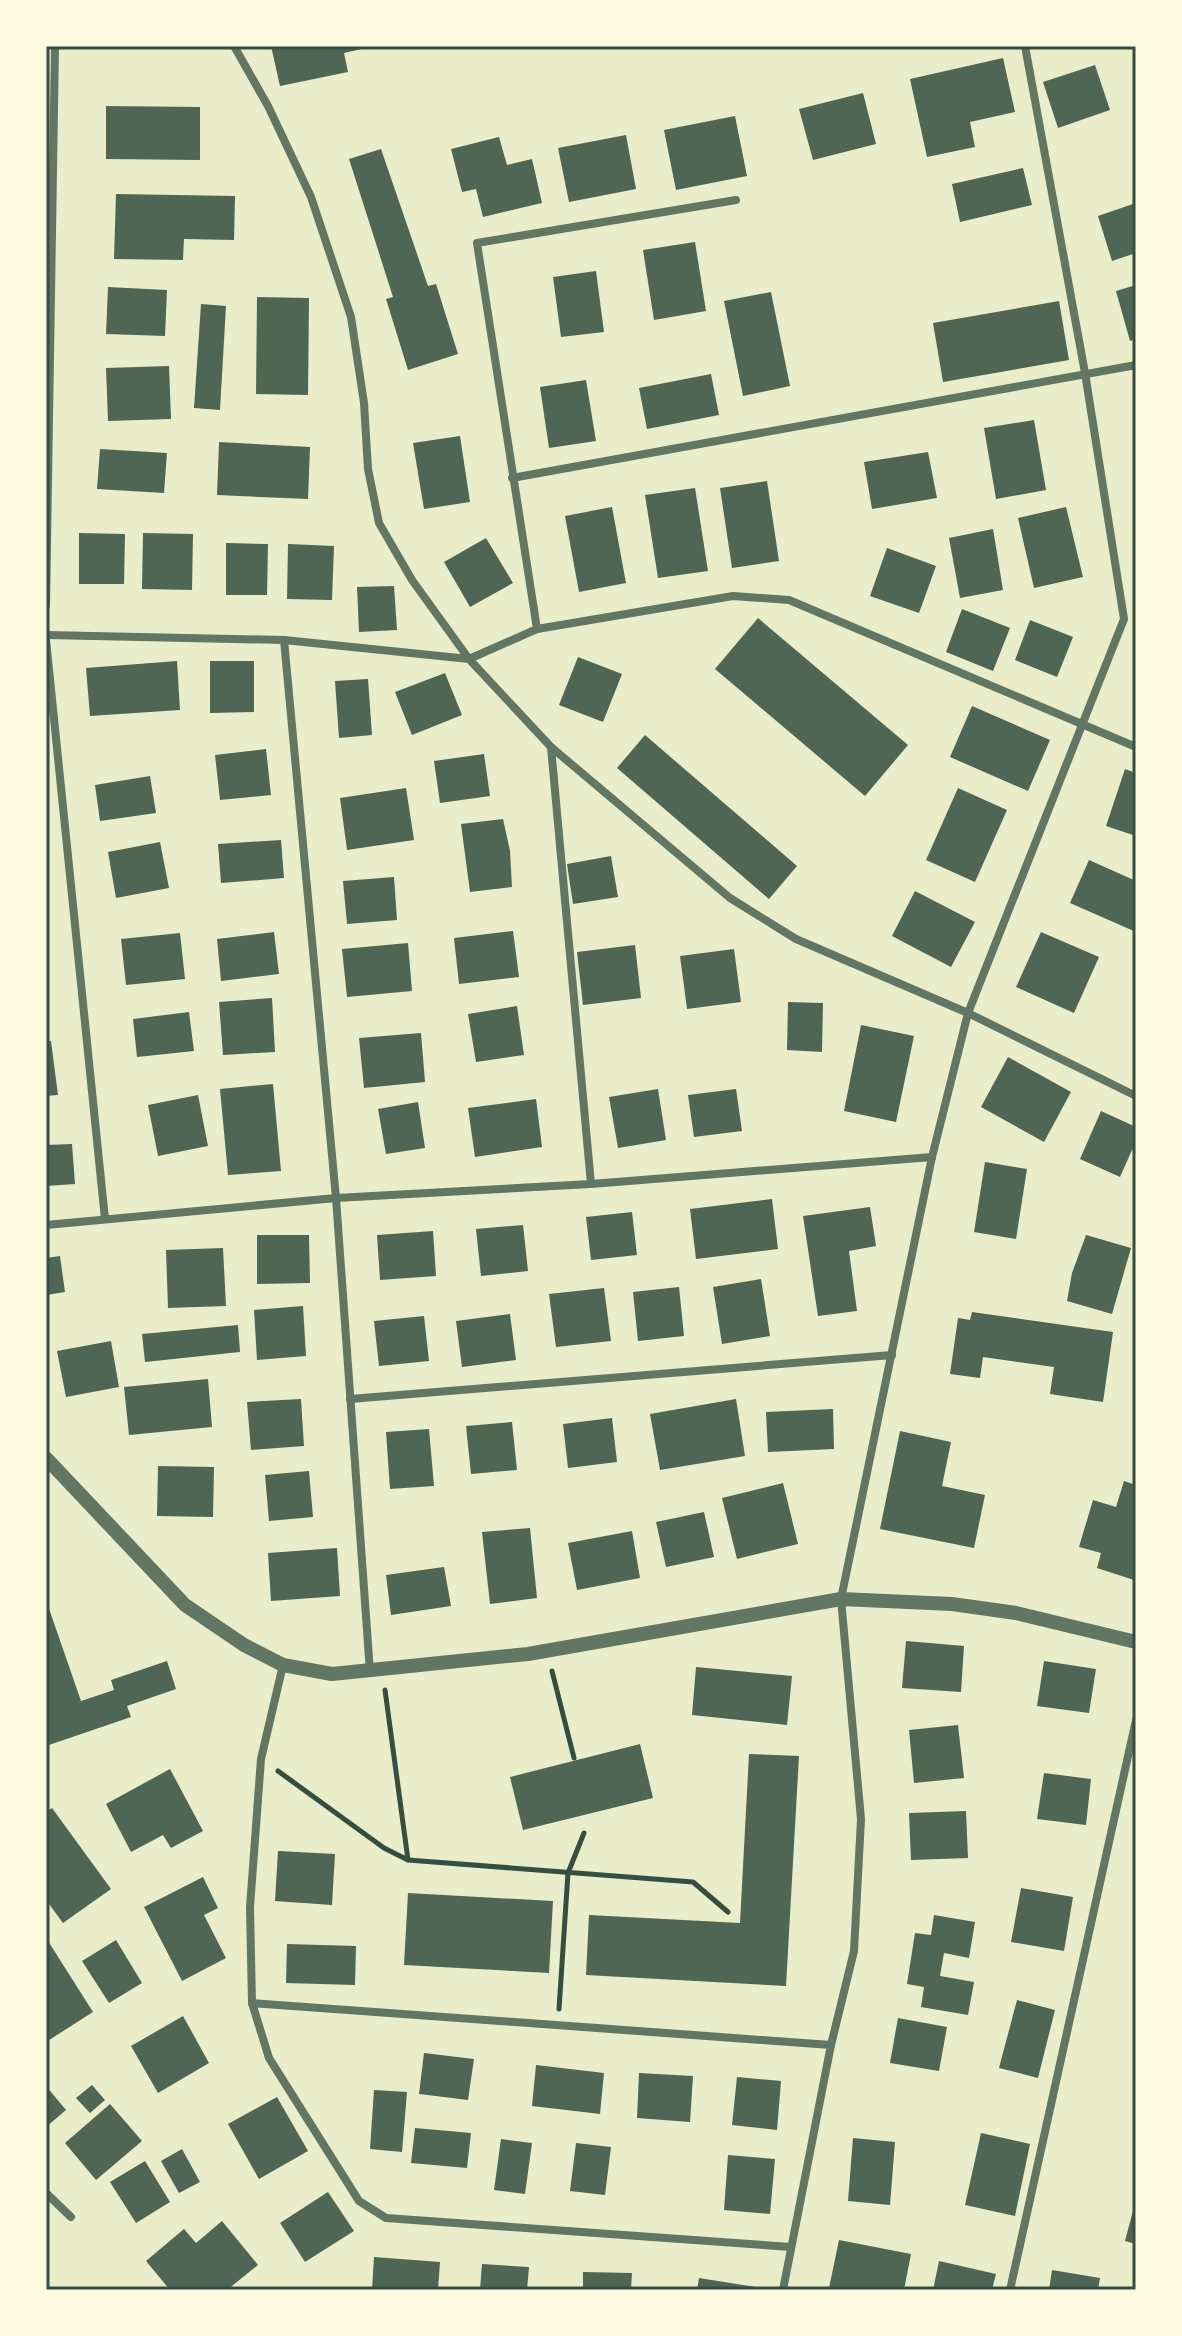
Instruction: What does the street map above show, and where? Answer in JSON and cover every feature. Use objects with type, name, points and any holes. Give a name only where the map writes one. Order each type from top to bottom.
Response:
[{"type":"street","points":[[46,606],[55,46]]},
{"type":"street","points":[[234,46],[268,106],[311,197],[351,317],[364,403],[368,469],[379,523],[412,580],[469,659],[551,747],[730,898],[796,939],[968,1013],[1136,1096]]},
{"type":"street","points":[[783,2290],[831,2045],[854,1951],[861,1819],[841,1599],[932,1157],[968,1013],[1124,619],[1085,373],[1025,46]]},
{"type":"street","points":[[537,629],[477,243],[736,200]]},
{"type":"street","points":[[512,478],[1136,365]]},
{"type":"street","points":[[105,1219],[46,637],[284,640],[469,659],[537,629],[733,596],[789,600],[1136,747]]},
{"type":"street","points":[[284,640],[336,1198],[370,1672]]},
{"type":"street","points":[[551,747],[591,1184]]},
{"type":"street","points":[[46,1225],[336,1198],[591,1184],[932,1157]]},
{"type":"street","points":[[350,1399],[892,1355]]},
{"type":"street","points":[[46,1458],[185,1605],[244,1645],[283,1665],[332,1674],[547,1651],[841,1599],[965,1605],[1016,1613],[1136,1642]]},
{"type":"street","points":[[283,1665],[261,1759],[250,1907],[252,2003],[269,2058],[359,2201],[386,2218],[791,2247]]},
{"type":"street","points":[[1010,2290],[1136,1720]]},
{"type":"street","points":[[252,2003],[831,2045]]},
{"type":"street","points":[[46,2193],[71,2217]]},
{"type":"path","points":[[547,1651],[574,1758]]},
{"type":"path","points":[[397,1687],[385,1690],[408,1860]]},
{"type":"path","points":[[261,1759],[384,1848],[408,1860],[693,1882],[728,1912]]},
{"type":"path","points":[[558,2026],[568,1873],[584,1833]]},
{"type":"building","points":[[271,46],[370,47],[344,53],[348,72],[280,86]]},
{"type":"building","points":[[1003,58],[1015,112],[970,122],[975,147],[927,157],[910,79]]},
{"type":"building","points":[[1095,65],[1110,110],[1058,128],[1043,82]]},
{"type":"building","points":[[863,93],[876,144],[813,160],[799,109]]},
{"type":"building","points":[[106,106],[200,107],[200,160],[106,159]]},
{"type":"building","points":[[735,116],[747,176],[676,190],[664,130]]},
{"type":"building","points":[[626,135],[636,189],[569,202],[558,148]]},
{"type":"building","points":[[499,137],[507,165],[532,159],[542,203],[483,217],[476,189],[462,192],[451,149]]},
{"type":"building","points":[[381,149],[428,286],[436,284],[458,354],[408,370],[386,299],[393,297],[349,159]]},
{"type":"building","points":[[1023,168],[1032,205],[960,222],[952,184]]},
{"type":"building","points":[[116,194],[235,196],[234,240],[184,239],[183,260],[114,259]]},
{"type":"building","points":[[1136,203],[1136,253],[1112,261],[1098,216]]},
{"type":"building","points":[[695,242],[706,311],[654,320],[643,250]]},
{"type":"building","points":[[596,271],[604,332],[561,337],[553,277]]},
{"type":"building","points":[[1136,285],[1136,339],[1130,341],[1116,291]]},
{"type":"building","points":[[108,287],[167,290],[165,336],[106,334]]},
{"type":"building","points":[[771,292],[790,386],[743,396],[724,301]]},
{"type":"building","points":[[257,297],[309,298],[308,395],[256,394]]},
{"type":"building","points":[[1059,301],[1069,360],[943,382],[933,323]]},
{"type":"building","points":[[201,304],[226,306],[220,410],[194,408]]},
{"type":"building","points":[[169,366],[171,419],[108,421],[106,368]]},
{"type":"building","points":[[711,374],[719,415],[647,429],[639,388]]},
{"type":"building","points":[[586,380],[596,441],[549,448],[540,387]]},
{"type":"building","points":[[1034,420],[1046,490],[996,499],[984,428]]},
{"type":"building","points":[[460,436],[470,502],[424,509],[413,443]]},
{"type":"building","points":[[219,442],[310,447],[308,499],[217,495]]},
{"type":"building","points":[[100,449],[167,453],[164,493],[97,489]]},
{"type":"building","points":[[928,452],[937,498],[872,509],[864,462]]},
{"type":"building","points":[[767,481],[779,561],[732,568],[720,488]]},
{"type":"building","points":[[695,488],[708,571],[658,578],[645,495]]},
{"type":"building","points":[[612,507],[626,583],[579,592],[565,516]]},
{"type":"building","points":[[1066,507],[1083,577],[1034,588],[1018,518]]},
{"type":"building","points":[[993,529],[1003,590],[960,598],[949,538]]},
{"type":"building","points":[[79,533],[125,534],[124,584],[79,584]]},
{"type":"building","points":[[143,533],[193,534],[192,590],[142,589]]},
{"type":"building","points":[[486,538],[513,583],[470,607],[444,562]]},
{"type":"building","points":[[226,543],[268,544],[267,595],[226,595]]},
{"type":"building","points":[[288,544],[334,546],[332,600],[287,599]]},
{"type":"building","points":[[887,548],[936,566],[919,613],[870,596]]},
{"type":"building","points":[[394,586],[397,630],[359,632],[357,587]]},
{"type":"building","points":[[962,609],[1010,628],[993,671],[946,652]]},
{"type":"building","points":[[758,618],[908,745],[865,796],[715,669]]},
{"type":"building","points":[[1030,620],[1073,637],[1057,677],[1015,660]]},
{"type":"building","points":[[578,657],[622,674],[603,722],[559,705]]},
{"type":"building","points":[[177,661],[180,710],[90,716],[86,668]]},
{"type":"building","points":[[210,661],[254,661],[254,712],[210,713]]},
{"type":"building","points":[[445,673],[462,715],[412,735],[395,692]]},
{"type":"building","points":[[368,679],[372,735],[339,738],[335,681]]},
{"type":"building","points":[[972,706],[1050,740],[1028,791],[950,757]]},
{"type":"building","points":[[645,735],[797,866],[769,899],[617,768]]},
{"type":"building","points":[[266,749],[271,795],[220,800],[215,755]]},
{"type":"building","points":[[484,754],[490,796],[440,803],[434,761]]},
{"type":"building","points":[[1125,769],[1136,773],[1136,836],[1106,826]]},
{"type":"building","points":[[150,776],[156,813],[100,821],[95,785]]},
{"type":"building","points":[[406,788],[414,840],[347,850],[340,798]]},
{"type":"building","points":[[958,788],[1007,810],[975,882],[926,860]]},
{"type":"building","points":[[503,819],[510,851],[512,887],[470,892],[461,824]]},
{"type":"building","points":[[281,840],[284,878],[221,883],[218,844]]},
{"type":"building","points":[[160,842],[169,888],[116,898],[108,852]]},
{"type":"building","points":[[611,856],[618,897],[573,904],[567,864]]},
{"type":"building","points":[[1089,860],[1136,881],[1136,932],[1070,903]]},
{"type":"building","points":[[394,877],[397,920],[347,924],[343,881]]},
{"type":"building","points":[[915,891],[975,922],[951,967],[892,936]]},
{"type":"building","points":[[513,931],[519,977],[459,984],[454,938]]},
{"type":"building","points":[[274,932],[279,974],[221,981],[217,939]]},
{"type":"building","points":[[1041,932],[1099,957],[1074,1013],[1016,987]]},
{"type":"building","points":[[180,933],[185,979],[126,985],[121,939]]},
{"type":"building","points":[[408,943],[412,991],[347,997],[342,949]]},
{"type":"building","points":[[635,945],[641,998],[583,1005],[577,952]]},
{"type":"building","points":[[734,949],[741,1002],[687,1009],[680,956]]},
{"type":"building","points":[[272,998],[275,1052],[223,1055],[219,1002]]},
{"type":"building","points":[[788,1002],[823,1003],[822,1052],[787,1050]]},
{"type":"building","points":[[517,1006],[524,1055],[476,1062],[468,1014]]},
{"type":"building","points":[[189,1012],[194,1051],[137,1057],[133,1019]]},
{"type":"building","points":[[861,1025],[914,1036],[896,1122],[844,1111]]},
{"type":"building","points":[[421,1033],[425,1082],[364,1088],[359,1038]]},
{"type":"building","points":[[46,1041],[51,1041],[58,1095],[46,1096]]},
{"type":"building","points":[[1008,1057],[1071,1092],[1044,1142],[981,1107]]},
{"type":"building","points":[[273,1084],[281,1171],[228,1175],[220,1089]]},
{"type":"building","points":[[658,1089],[666,1140],[618,1148],[609,1097]]},
{"type":"building","points":[[736,1089],[742,1131],[694,1137],[688,1095]]},
{"type":"building","points":[[198,1095],[208,1146],[158,1156],[148,1105]]},
{"type":"building","points":[[536,1099],[542,1147],[475,1157],[468,1108]]},
{"type":"building","points":[[418,1102],[425,1148],[386,1154],[378,1109]]},
{"type":"building","points":[[1101,1111],[1136,1127],[1136,1141],[1120,1177],[1080,1159]]},
{"type":"building","points":[[72,1144],[75,1184],[46,1186],[46,1145]]},
{"type":"building","points":[[985,1162],[1027,1169],[1016,1239],[974,1232]]},
{"type":"building","points":[[772,1199],[778,1249],[696,1259],[690,1209]]},
{"type":"building","points":[[870,1207],[876,1246],[849,1251],[857,1311],[818,1316],[803,1216]]},
{"type":"building","points":[[632,1212],[637,1255],[591,1260],[586,1217]]},
{"type":"building","points":[[523,1225],[528,1271],[481,1276],[476,1229]]},
{"type":"building","points":[[433,1231],[436,1276],[380,1280],[377,1235]]},
{"type":"building","points":[[257,1235],[309,1235],[310,1283],[257,1284]]},
{"type":"building","points":[[1086,1235],[1131,1248],[1112,1314],[1067,1301],[1072,1273]]},
{"type":"building","points":[[223,1248],[226,1306],[168,1308],[166,1250]]},
{"type":"building","points":[[60,1256],[65,1292],[46,1295],[46,1258]]},
{"type":"building","points":[[761,1279],[770,1336],[722,1344],[713,1287]]},
{"type":"building","points":[[679,1287],[684,1336],[638,1341],[633,1292]]},
{"type":"building","points":[[604,1288],[611,1341],[556,1347],[549,1294]]},
{"type":"building","points":[[303,1306],[306,1356],[257,1360],[254,1310]]},
{"type":"building","points":[[972,1312],[1113,1332],[1103,1402],[1050,1394],[1054,1367],[983,1357],[980,1378],[950,1374],[958,1318],[970,1320]]},
{"type":"building","points":[[510,1314],[516,1360],[462,1367],[456,1321]]},
{"type":"building","points":[[424,1316],[429,1361],[379,1366],[374,1321]]},
{"type":"building","points":[[238,1325],[240,1352],[145,1362],[142,1334]]},
{"type":"building","points":[[111,1341],[119,1387],[66,1397],[57,1351]]},
{"type":"building","points":[[208,1379],[212,1427],[129,1435],[124,1387]]},
{"type":"building","points":[[301,1399],[304,1446],[251,1450],[247,1402]]},
{"type":"building","points":[[736,1399],[745,1456],[660,1470],[650,1414]]},
{"type":"building","points":[[833,1409],[834,1449],[768,1452],[766,1412]]},
{"type":"building","points":[[612,1418],[617,1462],[568,1468],[563,1424]]},
{"type":"building","points":[[512,1422],[517,1470],[471,1474],[466,1426]]},
{"type":"building","points":[[429,1429],[434,1486],[390,1489],[386,1432]]},
{"type":"building","points":[[900,1431],[951,1442],[942,1486],[985,1495],[974,1548],[880,1529]]},
{"type":"building","points":[[158,1466],[214,1467],[213,1517],[157,1516]]},
{"type":"building","points":[[309,1471],[313,1517],[269,1521],[265,1475]]},
{"type":"building","points":[[1124,1481],[1136,1485],[1134,1580],[1097,1568],[1101,1553],[1079,1547],[1093,1500],[1116,1507]]},
{"type":"building","points":[[783,1483],[798,1544],[737,1559],[722,1498]]},
{"type":"building","points":[[704,1512],[714,1557],[666,1567],[656,1522]]},
{"type":"building","points":[[530,1528],[537,1598],[490,1604],[482,1532]]},
{"type":"building","points":[[632,1531],[640,1578],[577,1590],[568,1543]]},
{"type":"building","points":[[337,1548],[340,1596],[271,1601],[268,1553]]},
{"type":"building","points":[[444,1567],[451,1606],[391,1615],[386,1575]]},
{"type":"building","points":[[46,1600],[81,1701],[114,1690],[111,1680],[167,1661],[176,1689],[127,1706],[131,1717],[46,1746]]},
{"type":"building","points":[[906,1641],[964,1646],[961,1692],[902,1688]]},
{"type":"building","points":[[1044,1661],[1096,1669],[1089,1713],[1037,1706]]},
{"type":"building","points":[[696,1667],[792,1676],[787,1725],[692,1715]]},
{"type":"building","points":[[958,1725],[964,1778],[914,1783],[909,1730]]},
{"type":"building","points":[[640,1744],[653,1798],[523,1830],[510,1777]]},
{"type":"building","points":[[749,1754],[799,1756],[786,1986],[586,1975],[589,1915],[740,1923]]},
{"type":"building","points":[[170,1769],[203,1831],[171,1848],[163,1835],[131,1852],[106,1804]]},
{"type":"building","points":[[1044,1773],[1091,1779],[1086,1825],[1037,1819]]},
{"type":"building","points":[[52,1808],[111,1889],[63,1923],[46,1900],[46,1812]]},
{"type":"building","points":[[966,1811],[968,1858],[911,1860],[909,1813]]},
{"type":"building","points":[[278,1851],[335,1854],[332,1905],[275,1901]]},
{"type":"building","points":[[203,1877],[218,1908],[204,1915],[226,1958],[182,1981],[144,1907]]},
{"type":"building","points":[[1021,1888],[1073,1897],[1064,1951],[1011,1942]]},
{"type":"building","points":[[408,1893],[553,1901],[549,1973],[404,1965]]},
{"type":"building","points":[[934,1915],[975,1922],[969,1958],[944,1953],[940,1976],[974,1982],[968,2015],[921,2007],[924,1987],[907,1984],[915,1933],[931,1935]]},
{"type":"building","points":[[116,1940],[142,1983],[109,2003],[82,1961]]},
{"type":"building","points":[[46,1942],[93,2012],[46,2042]]},
{"type":"building","points":[[287,1944],[356,1946],[355,1985],[286,1983]]},
{"type":"building","points":[[1017,2000],[1055,2010],[1038,2078],[999,2068]]},
{"type":"building","points":[[183,2016],[209,2063],[158,2093],[131,2046]]},
{"type":"building","points":[[898,2018],[947,2027],[939,2071],[890,2063]]},
{"type":"building","points":[[424,2053],[474,2059],[468,2100],[419,2094]]},
{"type":"building","points":[[536,2065],[604,2073],[600,2114],[532,2106]]},
{"type":"building","points":[[639,2073],[693,2076],[690,2122],[637,2118]]},
{"type":"building","points":[[737,2077],[781,2081],[777,2130],[732,2125]]},
{"type":"building","points":[[92,2085],[105,2100],[90,2113],[76,2098]]},
{"type":"building","points":[[46,2086],[66,2110],[46,2127]]},
{"type":"building","points":[[374,2090],[407,2092],[402,2152],[370,2149]]},
{"type":"building","points":[[277,2097],[308,2151],[259,2179],[228,2124]]},
{"type":"building","points":[[110,2104],[142,2141],[96,2180],[65,2143]]},
{"type":"building","points":[[415,2128],[471,2133],[467,2168],[411,2163]]},
{"type":"building","points":[[981,2133],[1030,2144],[1015,2216],[965,2205]]},
{"type":"building","points":[[853,2138],[895,2142],[890,2205],[848,2201]]},
{"type":"building","points":[[501,2139],[532,2143],[525,2194],[494,2190]]},
{"type":"building","points":[[576,2143],[611,2147],[605,2195],[570,2191]]},
{"type":"building","points":[[182,2149],[200,2182],[179,2193],[161,2161]]},
{"type":"building","points":[[728,2155],[775,2159],[770,2214],[724,2210]]},
{"type":"building","points":[[145,2161],[170,2202],[136,2223],[110,2182]]},
{"type":"building","points":[[328,2192],[354,2231],[305,2262],[280,2223]]},
{"type":"building","points":[[1136,2199],[1136,2244],[1125,2241]]},
{"type":"building","points":[[222,2221],[258,2265],[227,2290],[170,2290],[146,2261],[184,2229],[196,2243]]},
{"type":"building","points":[[839,2240],[911,2254],[904,2290],[829,2288]]},
{"type":"building","points":[[374,2257],[440,2262],[438,2290],[372,2290]]},
{"type":"building","points":[[939,2261],[996,2274],[992,2290],[933,2290]]},
{"type":"building","points":[[482,2264],[529,2267],[527,2290],[480,2290]]},
{"type":"building","points":[[1052,2270],[1100,2278],[1098,2290],[1049,2290]]},
{"type":"building","points":[[583,2272],[632,2273],[631,2290],[583,2290]]},
{"type":"building","points":[[699,2278],[762,2288],[762,2290],[697,2290]]}]
